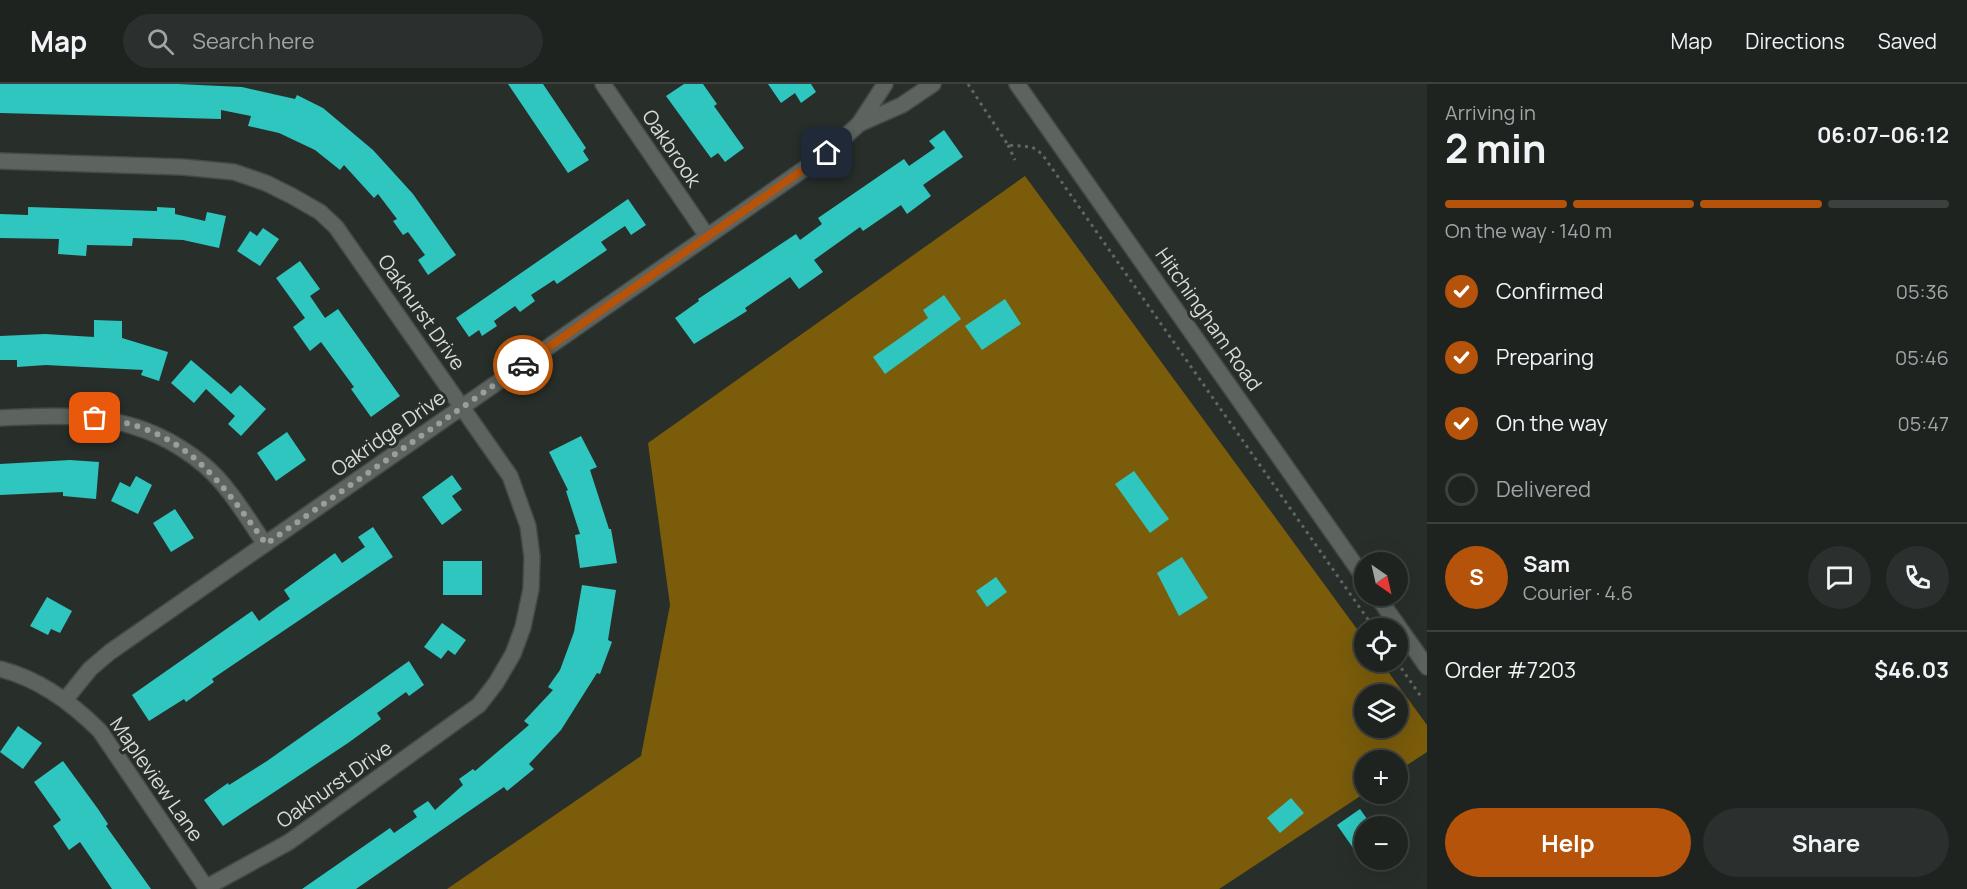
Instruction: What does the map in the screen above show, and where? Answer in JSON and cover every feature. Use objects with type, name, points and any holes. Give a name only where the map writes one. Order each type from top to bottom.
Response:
[{"type":"street","name":"Oakbrook","points":[[603,84],[707,236]]},
{"type":"street","name":"Oakridge Drive","points":[[65,700],[90,669],[110,652],[827,153],[859,124],[885,84]]},
{"type":"street","name":"Oakridge Drive","points":[[859,124],[902,105],[933,84]]},
{"type":"street","name":"Hitchingham Road","points":[[1017,84],[1354,563]]},
{"type":"street","name":"Oakhurst Drive","points":[[0,161],[182,167],[234,172],[266,183],[320,212],[336,227],[510,476],[528,526],[532,557],[531,589],[523,627],[513,654],[496,683],[478,705],[289,842],[207,888]]},
{"type":"street","points":[[0,418],[63,415],[111,419],[148,429],[205,466],[266,544]]},
{"type":"street","points":[[1384,606],[1427,667]]},
{"type":"street","name":"Mapleview Lane","points":[[0,669],[35,682],[65,700],[100,731],[207,888]]},
{"type":"path","points":[[968,84],[1008,145],[1015,160]]},
{"type":"path","points":[[1008,145],[1032,147],[1042,154],[1367,618]]},
{"type":"path","points":[[1403,672],[1422,698]]},
{"type":"shaded area","points":[[1025,176],[1354,625],[1354,672],[1388,672],[1397,684],[1354,684],[1354,738],[1408,738],[1408,699],[1427,725],[1427,752],[1408,764],[1408,750],[1354,750],[1354,800],[1219,889],[447,889],[641,756],[670,605],[648,443]]},
{"type":"building","points":[[0,84],[178,84],[242,87],[295,99],[297,95],[323,108],[373,150],[413,194],[456,255],[428,275],[418,260],[425,255],[408,232],[403,235],[393,221],[397,219],[378,194],[374,198],[344,165],[340,170],[315,150],[279,133],[248,126],[251,116],[221,110],[221,119],[0,113]]},
{"type":"building","points":[[508,84],[543,84],[586,148],[583,151],[589,160],[568,173]]},
{"type":"building","points":[[684,84],[703,84],[717,104],[714,106],[744,148],[725,162],[718,153],[711,158],[666,96]]},
{"type":"building","points":[[768,84],[811,84],[816,92],[801,103],[795,93],[781,103]]},
{"type":"building","points":[[944,130],[963,157],[923,185],[931,196],[907,214],[901,205],[863,231],[860,227],[814,260],[823,272],[799,289],[790,277],[745,308],[747,311],[694,344],[675,318],[699,301],[698,299],[796,234],[800,240],[822,224],[818,218],[904,159],[909,166],[935,148],[929,141]]},
{"type":"building","points":[[628,199],[646,225],[631,235],[625,226],[601,242],[607,250],[557,284],[554,280],[531,295],[535,301],[520,312],[515,306],[494,321],[497,326],[482,336],[479,330],[469,337],[456,318]]},
{"type":"building","points":[[28,207],[157,211],[157,207],[175,208],[175,214],[205,221],[207,212],[226,216],[219,248],[183,240],[133,238],[132,246],[87,245],[86,256],[58,254],[59,239],[0,238],[0,214],[28,215]]},
{"type":"building","points":[[263,228],[279,239],[260,266],[237,251],[250,231],[257,236]]},
{"type":"building","points":[[300,261],[320,289],[310,296],[325,318],[338,309],[400,396],[371,417],[351,389],[354,387],[321,342],[310,351],[293,327],[305,318],[276,278]]},
{"type":"building","points":[[944,295],[961,319],[885,374],[873,357],[928,318],[923,310]]},
{"type":"building","points":[[1005,299],[1021,324],[982,350],[965,326]]},
{"type":"building","points":[[94,320],[122,321],[122,338],[168,352],[159,381],[141,375],[143,370],[46,365],[17,367],[17,360],[0,360],[0,336],[45,334],[94,337]]},
{"type":"building","points":[[191,360],[231,394],[240,385],[266,409],[241,436],[228,424],[235,416],[206,389],[194,403],[171,383]]},
{"type":"building","points":[[287,432],[306,460],[276,481],[257,453]]},
{"type":"building","points":[[581,436],[597,467],[590,470],[609,529],[611,529],[617,563],[580,568],[575,535],[580,534],[566,491],[568,490],[549,452]]},
{"type":"building","points":[[70,460],[99,462],[96,499],[63,496],[63,492],[0,495],[0,464]]},
{"type":"building","points":[[1134,471],[1169,519],[1150,533],[1115,484]]},
{"type":"building","points":[[452,475],[462,489],[452,496],[462,510],[442,525],[422,497]]},
{"type":"building","points":[[136,476],[152,485],[138,514],[111,501],[120,482],[130,487]]},
{"type":"building","points":[[175,509],[194,538],[171,552],[153,523]]},
{"type":"building","points":[[373,527],[393,557],[212,679],[214,682],[186,702],[184,699],[149,721],[132,695],[252,611],[259,621],[290,599],[284,590],[335,553],[342,563],[365,547],[358,537]]},
{"type":"building","points":[[1182,557],[1208,598],[1179,616],[1157,573]]},
{"type":"building","points":[[443,561],[482,561],[482,595],[443,595]]},
{"type":"building","points":[[996,577],[1007,592],[987,607],[976,591]]},
{"type":"building","points":[[582,585],[616,590],[608,640],[612,642],[600,674],[597,673],[561,730],[529,764],[534,769],[507,791],[504,787],[356,889],[302,889],[390,828],[394,833],[417,817],[413,811],[428,801],[435,810],[463,785],[459,779],[473,769],[475,771],[529,725],[524,721],[553,690],[548,687],[560,670],[574,632]]},
{"type":"building","points":[[47,597],[72,611],[60,633],[51,629],[48,635],[30,626]]},
{"type":"building","points":[[442,623],[466,640],[455,655],[448,650],[441,659],[424,647]]},
{"type":"building","points":[[409,661],[424,685],[409,696],[406,692],[377,713],[381,719],[223,826],[204,800],[228,783],[229,785],[267,761]]},
{"type":"building","points":[[18,726],[42,743],[23,769],[0,752]]},
{"type":"building","points":[[63,761],[151,889],[112,889],[80,842],[69,850],[53,826],[61,820],[34,782]]},
{"type":"building","points":[[1291,798],[1304,813],[1280,833],[1267,818]]},
{"type":"building","points":[[1360,809],[1365,816],[1354,816],[1354,849],[1337,825]]},
{"type":"way so far","points":[[95,418],[111,419],[148,429],[176,444],[205,466],[266,544],[523,365]]},
{"type":"route","points":[[523,365],[827,153]]}]
